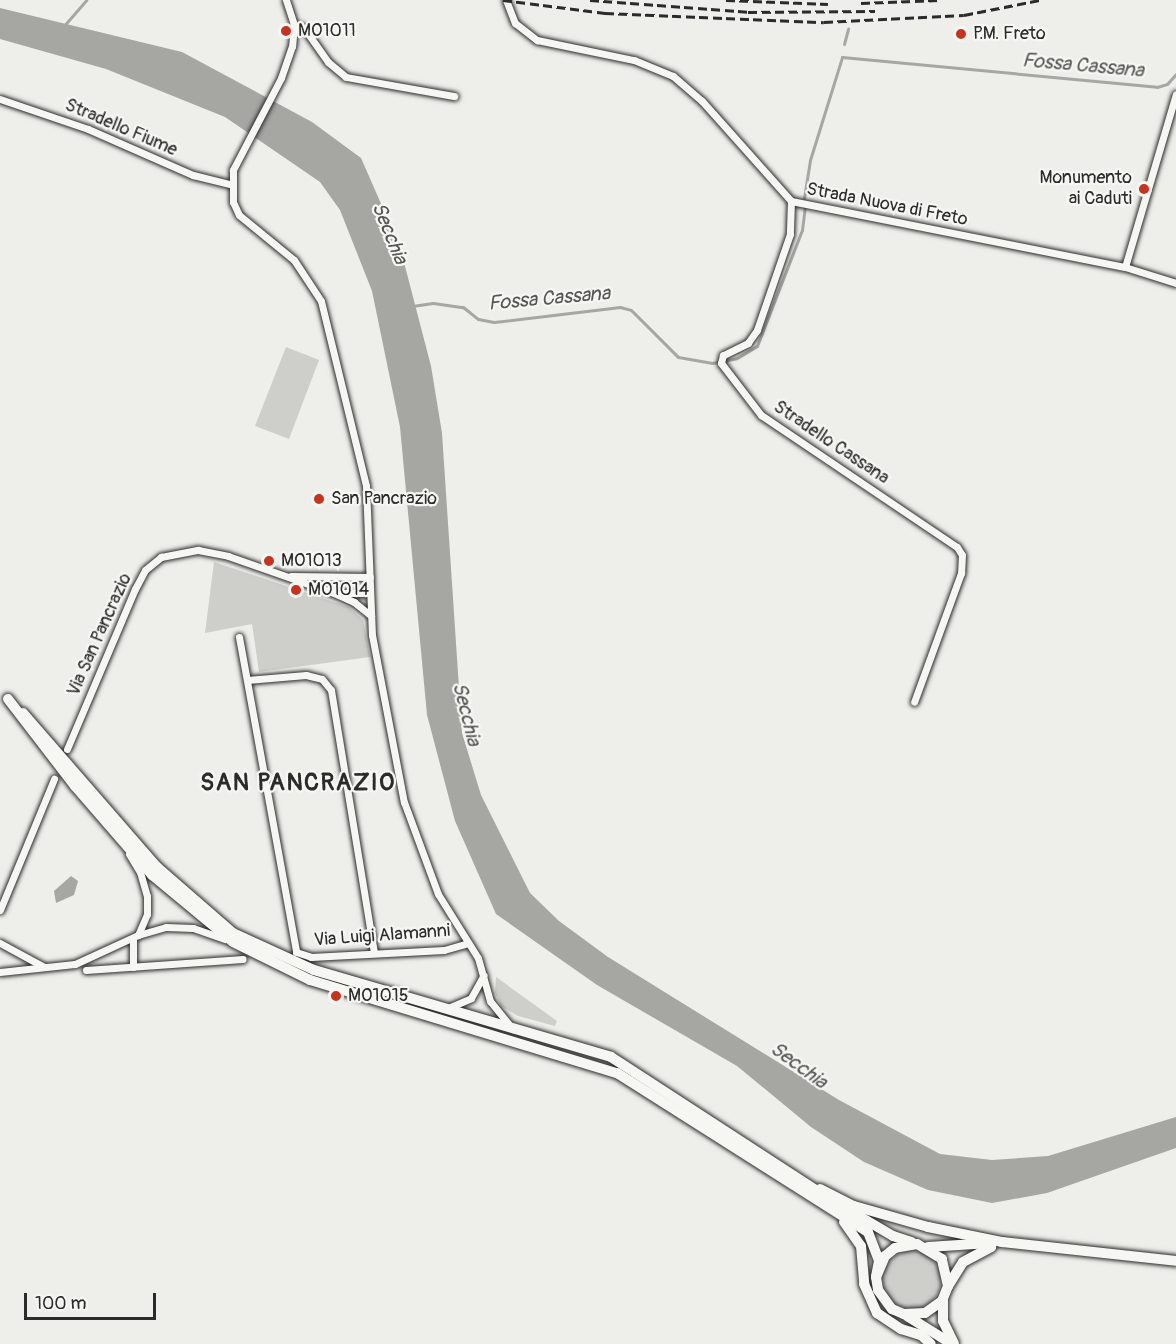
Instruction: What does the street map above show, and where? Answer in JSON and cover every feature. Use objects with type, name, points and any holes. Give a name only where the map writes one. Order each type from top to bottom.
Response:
[{"type":"main road","points":[[0,689],[118,837],[174,895],[233,942],[310,980],[617,1073],[868,1233],[873,1240],[879,1261],[876,1277],[883,1301],[953,1344]]},
{"type":"main road","points":[[8,699],[37,726],[157,867],[233,933],[314,970],[619,1061],[871,1224],[923,1246],[946,1268],[947,1288],[941,1313],[953,1344]]},
{"type":"main road","points":[[817,1188],[854,1206],[928,1227],[1002,1242],[1176,1261]]},
{"type":"main road","points":[[836,1214],[861,1246],[864,1284],[877,1313],[901,1329],[921,1335],[931,1344]]},
{"type":"main road","points":[[876,1277],[885,1256],[906,1244],[923,1246],[1002,1242]]},
{"type":"main road","points":[[904,1314],[914,1315],[934,1308],[963,1262],[1002,1242]]},
{"type":"street","points":[[286,0],[294,26],[292,46],[281,78],[237,160],[230,184],[239,215],[294,260],[321,301],[366,486],[371,616],[384,711],[414,838],[438,894],[468,943],[484,975],[490,1001],[513,1029]]},
{"type":"street","name":"Strada Nuova di Freto","points":[[506,0],[515,23],[537,40],[633,60],[673,76],[702,101],[791,201],[1125,267],[1176,283]]},
{"type":"street","points":[[294,26],[304,28],[328,62],[346,77],[454,96]]},
{"type":"street","points":[[1125,267],[1176,94]]},
{"type":"street","name":"Stradello Fiume","points":[[0,99],[79,125],[193,175],[230,184]]},
{"type":"street","name":"Stradello Cassana","points":[[791,201],[788,243],[757,330],[748,344],[723,355],[721,363],[761,415],[957,547],[962,555],[961,573],[914,702]]},
{"type":"street","name":"Via San Pancrazio","points":[[67,749],[135,589],[153,563],[170,554],[198,550],[285,576],[354,602],[371,616]]},
{"type":"street","name":"Via San Pancrazio","points":[[285,576],[335,580],[370,577]]},
{"type":"street","name":"Via San Pancrazio","points":[[334,593],[370,593]]},
{"type":"street","name":"Via Luigi Alamanni","points":[[239,637],[293,946],[305,956],[444,950],[468,943]]},
{"type":"street","points":[[247,680],[306,675],[322,679],[331,690],[374,953]]},
{"type":"street","points":[[0,910],[54,779]]},
{"type":"street","points":[[118,837],[144,883],[147,914],[136,936],[133,967]]},
{"type":"street","points":[[0,972],[50,968],[96,957],[136,936],[155,929],[183,927],[233,942]]},
{"type":"street","points":[[0,943],[50,968]]},
{"type":"street","points":[[86,970],[243,959]]},
{"type":"street","points":[[444,1009],[471,998],[484,975]]},
{"type":"shaded area","points":[[286,347],[319,360],[289,439],[255,426]]},
{"type":"shaded area","points":[[214,562],[349,607],[363,620],[370,657],[259,672],[252,624],[205,633]]},
{"type":"shaded area","points":[[496,977],[557,1021],[555,1026],[518,1016],[501,1006],[495,993]]},
{"type":"shaded area","points":[[912,1251],[923,1253],[933,1259],[939,1269],[941,1280],[939,1291],[933,1301],[923,1307],[912,1309],[901,1307],[891,1301],[885,1291],[883,1280],[885,1269],[891,1259],[901,1253]]},
{"type":"water","name":"Secchia","points":[[0,8],[182,52],[312,122],[361,158],[400,247],[431,366],[442,433],[462,733],[481,795],[530,893],[559,921],[608,957],[839,1100],[940,1154],[992,1160],[1048,1156],[1176,1117],[1176,1148],[1047,1193],[992,1203],[928,1190],[864,1162],[811,1127],[737,1066],[597,985],[496,914],[455,821],[427,715],[400,427],[372,291],[340,210],[320,182],[225,117],[106,69],[0,39]]},
{"type":"water","points":[[71,876],[78,881],[74,895],[56,903],[54,891]]},
{"type":"waterway","points":[[62,28],[86,0]]},
{"type":"waterway","points":[[844,44],[848,29]]},
{"type":"waterway","name":"Fossa Cassana","points":[[804,198],[810,160],[842,57],[1157,87],[1167,84],[1176,74]]},
{"type":"waterway","name":"Fossa Cassana","points":[[412,306],[433,303],[463,307],[478,319],[494,322],[620,307],[631,310],[678,357],[712,363],[737,358],[757,346],[802,230],[805,206]]},
{"type":"railway","points":[[503,0],[605,13],[824,22],[964,15],[1040,0]]},
{"type":"railway","points":[[590,0],[748,12],[875,11]]},
{"type":"railway","points":[[726,0],[828,4]]},
{"type":"railway","points":[[861,3],[940,0]]},
{"type":"place","name":"MO1011","points":[[286,31]]},
{"type":"place","name":"P.M. Freto","points":[[961,34]]},
{"type":"place","name":"Monumento ai Caduti","points":[[1144,189]]},
{"type":"place","name":"San Pancrazio","points":[[319,499]]},
{"type":"place","name":"MO1013","points":[[269,561]]},
{"type":"place","name":"MO1014","points":[[296,590]]},
{"type":"place","name":"MO1015","points":[[336,996]]},
{"type":"district","name":"SAN PANCRAZIO","points":[[298,783]]}]
